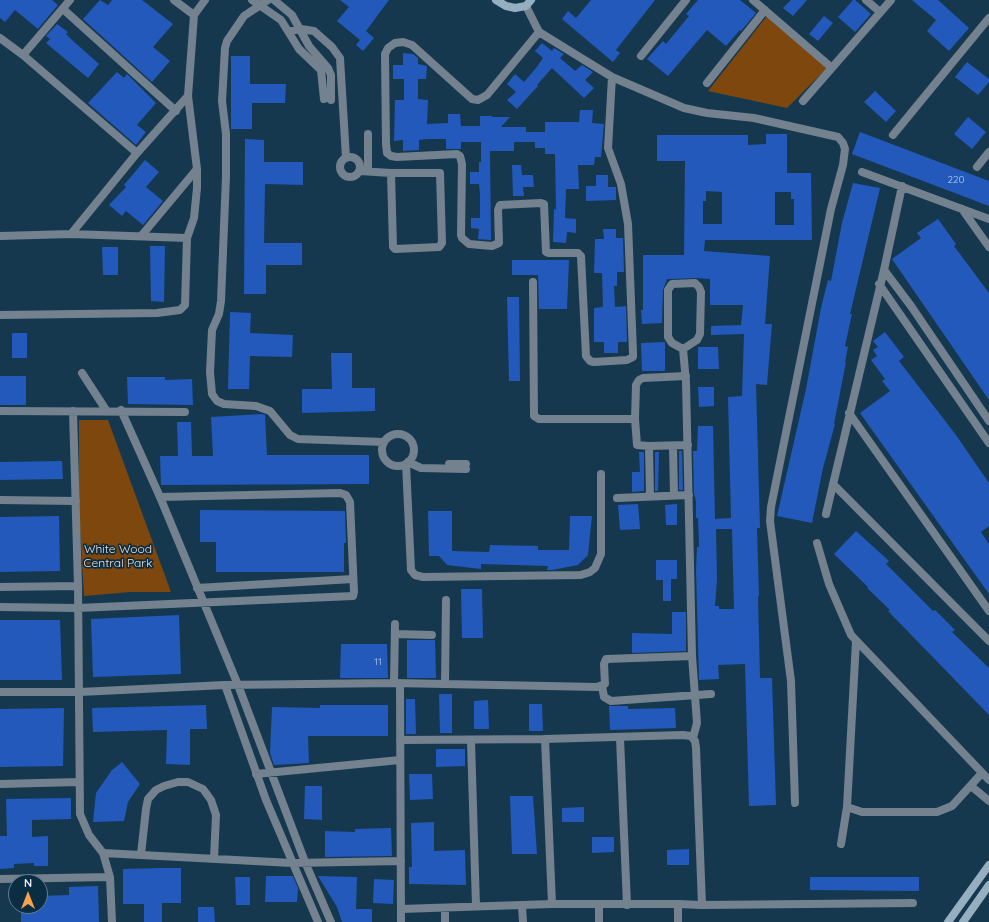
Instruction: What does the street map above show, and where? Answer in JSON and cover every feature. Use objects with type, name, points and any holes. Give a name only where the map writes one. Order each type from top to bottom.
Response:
[{"type":"main road","points":[[496,0],[506,6],[515,8],[528,3]]},
{"type":"main road","points":[[948,922],[989,865]]},
{"type":"main road","points":[[963,922],[989,885]]},
{"type":"street","points":[[23,56],[70,0]]},
{"type":"street","points":[[174,0],[194,15]]},
{"type":"street","points":[[0,315],[157,313],[180,310],[185,305],[187,238],[196,206],[197,169],[188,96],[194,15],[205,0]]},
{"type":"street","points":[[252,0],[281,20],[299,48],[321,70],[327,100],[330,71],[309,46],[301,28],[292,16],[274,0]]},
{"type":"street","points":[[268,0],[244,16],[227,40],[225,48],[222,101],[226,134],[226,176],[220,306],[212,330],[210,372],[212,394],[217,401],[224,404],[256,406],[270,411],[290,435],[298,439],[384,442]]},
{"type":"street","points":[[641,56],[686,0]]},
{"type":"street","points":[[753,0],[832,68]]},
{"type":"street","points":[[866,0],[880,12]]},
{"type":"street","points":[[803,101],[891,0]]},
{"type":"street","points":[[528,3],[539,32],[612,77],[684,108],[707,113],[754,118],[838,137],[843,143],[845,150],[844,165],[832,210],[771,507],[770,521],[791,681],[795,803]]},
{"type":"street","points":[[63,9],[176,111]]},
{"type":"street","points":[[707,84],[765,10]]},
{"type":"street","points":[[893,135],[989,18]]},
{"type":"street","points":[[289,31],[301,28],[318,34],[332,47],[340,58],[346,158],[340,166],[343,175],[352,177],[360,170],[391,173],[440,174],[441,246],[436,248],[395,249],[393,247],[391,173]]},
{"type":"street","points":[[539,32],[487,95],[478,100],[472,99],[412,45],[403,42],[388,48],[385,54],[387,153],[391,156],[397,157],[457,154],[460,156],[462,164],[461,234],[462,238],[469,244],[492,246],[499,243],[498,210],[500,205],[544,204],[546,252],[578,253],[581,256],[586,356],[594,362],[627,360],[633,356],[628,224],[622,184],[608,148],[612,77]]},
{"type":"street","points":[[0,38],[137,154]]},
{"type":"street","points":[[71,234],[137,154],[188,96]]},
{"type":"street","points":[[368,134],[368,171]]},
{"type":"street","points":[[977,167],[989,152]]},
{"type":"street","points":[[346,158],[355,159],[360,164],[360,170]]},
{"type":"street","points":[[142,235],[197,169]]},
{"type":"street","points":[[862,172],[989,219]]},
{"type":"street","points":[[826,514],[884,270],[902,186]]},
{"type":"street","points":[[962,209],[989,247]]},
{"type":"street","points":[[0,236],[71,234],[142,235],[187,238]]},
{"type":"street","points":[[884,270],[911,306],[989,421]]},
{"type":"street","points":[[533,282],[534,416],[539,419],[636,419]]},
{"type":"street","points":[[695,283],[701,292],[700,334],[697,340],[683,349],[672,343],[668,337],[668,290],[672,284],[695,283]]},
{"type":"street","points":[[880,284],[989,443]]},
{"type":"street","points":[[683,349],[686,376],[690,495],[692,656],[698,723],[693,738],[696,748],[702,905]]},
{"type":"street","points":[[82,373],[106,410]]},
{"type":"street","points":[[686,376],[643,378],[639,380],[636,385],[636,419],[637,445],[688,445]]},
{"type":"street","points":[[121,410],[160,497],[238,685],[305,862],[331,922]]},
{"type":"street","points":[[0,411],[121,410],[185,412]]},
{"type":"street","points":[[73,411],[78,586],[80,692],[79,782],[81,819],[89,835],[103,853],[110,877],[112,922]]},
{"type":"street","points":[[849,413],[989,611]]},
{"type":"street","points":[[466,467],[408,461],[394,466],[386,460],[382,451],[384,442],[393,435],[403,436],[411,442],[413,448],[408,461],[411,570],[415,575],[423,577],[581,575],[590,572],[597,564],[601,554],[601,474]]},
{"type":"street","points":[[649,446],[650,496]]},
{"type":"street","points":[[673,446],[674,495]]},
{"type":"street","points":[[833,484],[989,641]]},
{"type":"street","points":[[0,607],[78,608],[350,598],[354,592],[350,502],[346,495],[340,493],[160,497]]},
{"type":"street","points":[[617,498],[690,495]]},
{"type":"street","points":[[0,500],[76,501]]},
{"type":"street","points":[[818,543],[821,561],[836,604],[856,641],[989,780]]},
{"type":"street","points":[[197,588],[353,580]]},
{"type":"street","points":[[0,587],[78,586]]},
{"type":"street","points":[[445,684],[446,600]]},
{"type":"street","points":[[395,624],[400,740],[401,922]]},
{"type":"street","points":[[395,634],[432,635]]},
{"type":"street","points":[[841,844],[847,807],[856,641]]},
{"type":"street","points":[[692,656],[606,659],[604,664],[605,681],[602,686],[604,697],[611,701],[711,694]]},
{"type":"street","points":[[0,692],[80,692],[225,685],[397,683],[602,686]]},
{"type":"street","points":[[225,685],[256,774],[318,922]]},
{"type":"street","points":[[400,740],[471,741],[684,735],[693,738]]},
{"type":"street","points":[[620,738],[627,905]]},
{"type":"street","points":[[545,739],[552,904]]},
{"type":"street","points":[[471,741],[476,906]]},
{"type":"street","points":[[256,774],[400,760]]},
{"type":"street","points":[[847,807],[862,812],[937,812],[952,806],[972,786],[982,773]]},
{"type":"street","points":[[0,784],[79,782]]},
{"type":"street","points":[[141,854],[148,799],[156,790],[164,786],[178,782],[188,782],[203,789],[211,800],[216,815],[214,859]]},
{"type":"street","points":[[972,786],[989,801]]},
{"type":"street","points":[[103,853],[292,863],[401,861]]},
{"type":"street","points":[[0,879],[110,877]]},
{"type":"street","points":[[401,909],[552,904],[702,905],[913,903]]},
{"type":"street","points":[[599,904],[599,922]]},
{"type":"street","points":[[678,904],[678,922]]},
{"type":"street","points":[[522,906],[523,922]]},
{"type":"street","points":[[445,908],[445,922]]},
{"type":"green space","points":[[767,16],[827,68],[787,108],[708,91]]},
{"type":"green space","name":"White Wood Central Park","points":[[79,420],[108,420],[171,592],[130,592],[84,596],[79,511]]},
{"type":"building","points":[[0,0],[52,0],[58,5],[38,29],[15,10],[5,22],[0,18]]},
{"type":"building","points":[[100,0],[108,5],[112,0],[142,0],[173,24],[153,47],[170,61],[152,82],[83,19]]},
{"type":"building","points":[[340,0],[389,0],[366,31],[374,38],[363,51],[356,45],[360,40],[337,21],[349,7]]},
{"type":"building","points":[[591,0],[655,0],[616,50],[620,53],[613,62],[562,19],[568,11],[576,18]]},
{"type":"building","points":[[698,0],[740,0],[756,13],[726,46],[707,30],[668,76],[647,59],[663,41],[666,44],[689,16],[686,14]]},
{"type":"building","points":[[791,0],[807,0],[793,16],[783,8]]},
{"type":"building","points":[[853,0],[855,0],[871,14],[855,32],[838,17]]},
{"type":"building","points":[[912,0],[938,0],[969,28],[949,51],[927,31],[936,20]]},
{"type":"building","points":[[824,16],[833,23],[818,41],[809,34]]},
{"type":"building","points":[[57,24],[68,32],[66,34],[99,64],[88,78],[46,43],[50,39],[46,36]]},
{"type":"building","points":[[542,43],[552,51],[554,48],[564,54],[560,58],[575,71],[582,65],[593,72],[585,80],[594,88],[584,98],[552,68],[517,109],[507,100],[516,92],[507,84],[515,74],[524,82],[536,68],[543,58],[535,51]]},
{"type":"building","points":[[403,53],[413,54],[418,58],[418,64],[427,66],[426,79],[418,79],[418,99],[428,100],[427,124],[448,123],[448,114],[460,114],[461,126],[480,126],[480,116],[510,117],[501,127],[526,127],[526,132],[545,132],[545,122],[579,122],[580,110],[593,110],[592,123],[604,124],[601,157],[595,157],[594,165],[578,165],[579,189],[566,189],[565,218],[576,219],[576,233],[567,232],[566,243],[553,242],[554,209],[556,210],[555,154],[545,154],[545,148],[535,148],[535,142],[514,142],[514,151],[490,151],[491,240],[478,239],[479,229],[471,228],[471,218],[480,218],[479,184],[470,184],[470,172],[479,172],[479,162],[481,162],[481,142],[461,142],[461,149],[446,149],[446,139],[427,139],[419,140],[419,150],[403,151],[403,140],[394,141],[395,100],[404,100],[404,79],[393,79],[393,65],[403,65]]},
{"type":"building","points":[[231,56],[250,56],[250,84],[286,84],[285,103],[252,103],[252,129],[231,129]]},
{"type":"building","points":[[967,62],[989,79],[989,82],[978,95],[955,77]]},
{"type":"building","points":[[117,72],[124,78],[127,74],[156,103],[137,125],[146,132],[136,145],[88,103]]},
{"type":"building","points":[[875,91],[896,111],[886,122],[864,102]]},
{"type":"building","points":[[968,117],[986,132],[972,149],[954,134]]},
{"type":"building","points":[[860,132],[989,181],[989,206],[852,154]]},
{"type":"building","points":[[766,134],[787,134],[787,173],[811,173],[812,240],[705,240],[704,251],[770,256],[765,324],[772,324],[767,385],[756,384],[760,528],[757,528],[760,678],[772,678],[776,805],[749,806],[745,664],[718,665],[719,679],[699,680],[696,570],[697,547],[699,547],[698,518],[696,518],[696,501],[694,493],[693,451],[697,451],[698,426],[713,426],[715,519],[731,518],[728,397],[742,396],[744,334],[711,335],[711,326],[741,325],[743,305],[710,305],[710,279],[667,279],[663,290],[662,323],[642,324],[641,310],[643,310],[643,255],[684,255],[685,161],[657,161],[657,135],[748,135],[748,145],[766,144]],"holes":[[[706,191],[722,192],[722,224],[703,224],[703,201],[706,201]],[[775,192],[791,192],[791,199],[794,199],[794,225],[775,225]],[[716,529],[732,529],[734,609],[719,609],[719,606],[715,606],[717,580]]]},
{"type":"building","points":[[245,139],[264,140],[264,162],[303,162],[303,185],[265,184],[264,243],[302,243],[302,265],[266,265],[266,294],[244,294]]},
{"type":"building","points":[[145,160],[159,172],[146,187],[163,201],[143,225],[126,211],[122,216],[109,205],[126,187],[124,185]]},
{"type":"building","points":[[512,165],[521,165],[522,175],[533,175],[534,187],[523,187],[524,196],[513,196]]},
{"type":"building","points":[[596,175],[608,175],[608,187],[616,187],[616,200],[586,201],[586,186],[596,186]]},
{"type":"building","points":[[853,183],[880,188],[850,314],[852,314],[845,346],[848,347],[846,362],[835,424],[823,468],[812,523],[777,516],[806,389],[821,308],[828,280],[831,281],[842,223]]},
{"type":"building","points":[[938,219],[956,244],[954,246],[989,293],[989,400],[892,259],[921,238],[917,233]]},
{"type":"building","points":[[603,229],[616,229],[616,238],[623,238],[624,272],[617,272],[617,286],[614,286],[615,307],[626,306],[627,342],[618,342],[618,353],[604,353],[604,342],[594,342],[594,308],[603,307],[602,273],[594,273],[595,239],[604,239]]},
{"type":"building","points":[[150,246],[165,246],[164,302],[151,301]]},
{"type":"building","points":[[102,247],[118,247],[118,275],[103,275]]},
{"type":"building","points":[[512,260],[569,260],[567,309],[539,309],[538,275],[512,275]]},
{"type":"building","points":[[507,297],[519,297],[520,381],[509,381]]},
{"type":"building","points":[[230,312],[251,313],[250,333],[293,335],[292,357],[250,356],[249,389],[228,389]]},
{"type":"building","points":[[885,332],[904,357],[899,361],[956,435],[989,483],[989,526],[981,532],[989,544],[989,594],[860,413],[890,391],[882,381],[885,379],[871,360],[877,356],[873,350],[878,347],[873,341]]},
{"type":"building","points":[[12,333],[27,333],[27,358],[12,358]]},
{"type":"building","points":[[665,342],[665,371],[642,371],[641,343]]},
{"type":"building","points":[[698,347],[718,347],[719,369],[698,369]]},
{"type":"building","points":[[331,353],[352,353],[352,388],[375,388],[375,411],[302,413],[302,389],[332,389]]},
{"type":"building","points":[[0,376],[26,376],[26,405],[0,405]]},
{"type":"building","points":[[127,377],[165,377],[165,380],[192,379],[193,405],[128,404]]},
{"type":"building","points":[[698,387],[714,387],[714,406],[699,407]]},
{"type":"building","points":[[265,415],[267,455],[369,455],[369,484],[161,485],[160,456],[178,456],[177,422],[191,422],[192,456],[213,456],[211,417]]},
{"type":"building","points":[[679,451],[682,451],[683,490],[679,490]]},
{"type":"building","points":[[639,452],[644,452],[644,491],[632,492],[632,472],[640,472]]},
{"type":"building","points":[[655,452],[659,452],[658,491],[655,491]]},
{"type":"building","points":[[62,461],[63,479],[0,480],[0,462]]},
{"type":"building","points":[[638,504],[640,529],[620,530],[618,505]]},
{"type":"building","points":[[677,504],[677,525],[666,525],[665,505]]},
{"type":"building","points":[[200,510],[345,511],[346,543],[344,543],[344,572],[216,572],[216,542],[200,542]]},
{"type":"building","points":[[428,511],[452,511],[452,551],[489,552],[490,545],[538,546],[538,550],[569,550],[570,516],[592,516],[588,555],[578,565],[552,570],[547,570],[548,566],[481,564],[481,569],[447,565],[439,556],[429,556]]},
{"type":"building","points":[[59,516],[60,571],[0,572],[0,517]]},
{"type":"building","points":[[856,531],[889,561],[886,564],[933,611],[935,610],[955,630],[952,632],[989,668],[989,715],[888,611],[890,610],[867,588],[868,587],[834,554]]},
{"type":"building","points":[[656,560],[677,560],[677,579],[671,579],[671,601],[663,601],[663,580],[656,580]]},
{"type":"building","points":[[461,589],[482,589],[483,638],[462,638]]},
{"type":"building","points":[[672,612],[686,612],[686,651],[632,653],[632,633],[672,634]]},
{"type":"building","points":[[179,615],[181,674],[93,677],[91,619]]},
{"type":"building","points":[[0,620],[60,620],[62,680],[0,680]]},
{"type":"building","points":[[407,640],[435,640],[436,678],[407,678]]},
{"type":"building","points":[[341,644],[387,644],[388,678],[340,678]]},
{"type":"building","points":[[439,694],[452,694],[452,733],[440,733]]},
{"type":"building","points":[[406,699],[415,699],[416,734],[406,734]]},
{"type":"building","points":[[488,700],[489,729],[474,729],[474,701]]},
{"type":"building","points":[[529,704],[542,704],[543,731],[529,731]]},
{"type":"building","points":[[206,705],[207,729],[190,729],[190,765],[166,764],[167,730],[93,732],[92,708]]},
{"type":"building","points":[[320,705],[388,705],[388,736],[308,736],[309,763],[274,765],[270,753],[272,707],[320,708]]},
{"type":"building","points":[[609,706],[628,706],[628,709],[675,708],[676,728],[610,730]]},
{"type":"building","points":[[64,708],[63,766],[0,767],[0,709]]},
{"type":"building","points":[[436,749],[465,749],[465,766],[436,767]]},
{"type":"building","points":[[122,762],[140,784],[128,802],[124,821],[93,822],[96,793],[112,770]]},
{"type":"building","points":[[409,774],[432,774],[433,799],[410,800]]},
{"type":"building","points":[[305,786],[322,786],[322,820],[304,819]]},
{"type":"building","points":[[510,796],[533,796],[537,854],[512,854]]},
{"type":"building","points":[[71,798],[71,819],[32,820],[32,837],[48,836],[48,866],[34,866],[34,863],[14,864],[14,868],[0,869],[0,836],[7,836],[6,799]]},
{"type":"building","points":[[584,807],[584,822],[562,822],[562,808]]},
{"type":"building","points":[[434,822],[434,851],[465,850],[466,885],[409,884],[409,867],[412,867],[411,823]]},
{"type":"building","points":[[391,828],[392,856],[325,857],[325,831],[355,832],[355,829]]},
{"type":"building","points":[[592,837],[614,837],[614,852],[592,853]]},
{"type":"building","points":[[689,849],[689,865],[667,865],[667,850]]},
{"type":"building","points":[[181,868],[181,903],[162,903],[162,922],[144,922],[144,904],[123,904],[123,869]]},
{"type":"building","points":[[266,876],[293,876],[298,888],[297,902],[265,902]]},
{"type":"building","points":[[318,876],[357,877],[356,909],[372,909],[372,922],[342,922],[337,907]]},
{"type":"building","points":[[235,877],[250,877],[250,905],[236,905]]},
{"type":"building","points":[[810,877],[919,877],[919,891],[810,890]]},
{"type":"building","points":[[374,879],[394,880],[393,904],[373,903]]},
{"type":"building","points":[[98,886],[99,922],[21,922],[21,914],[48,914],[48,896],[69,895],[69,887]]},
{"type":"building","points":[[198,907],[214,907],[215,922],[198,922]]}]
